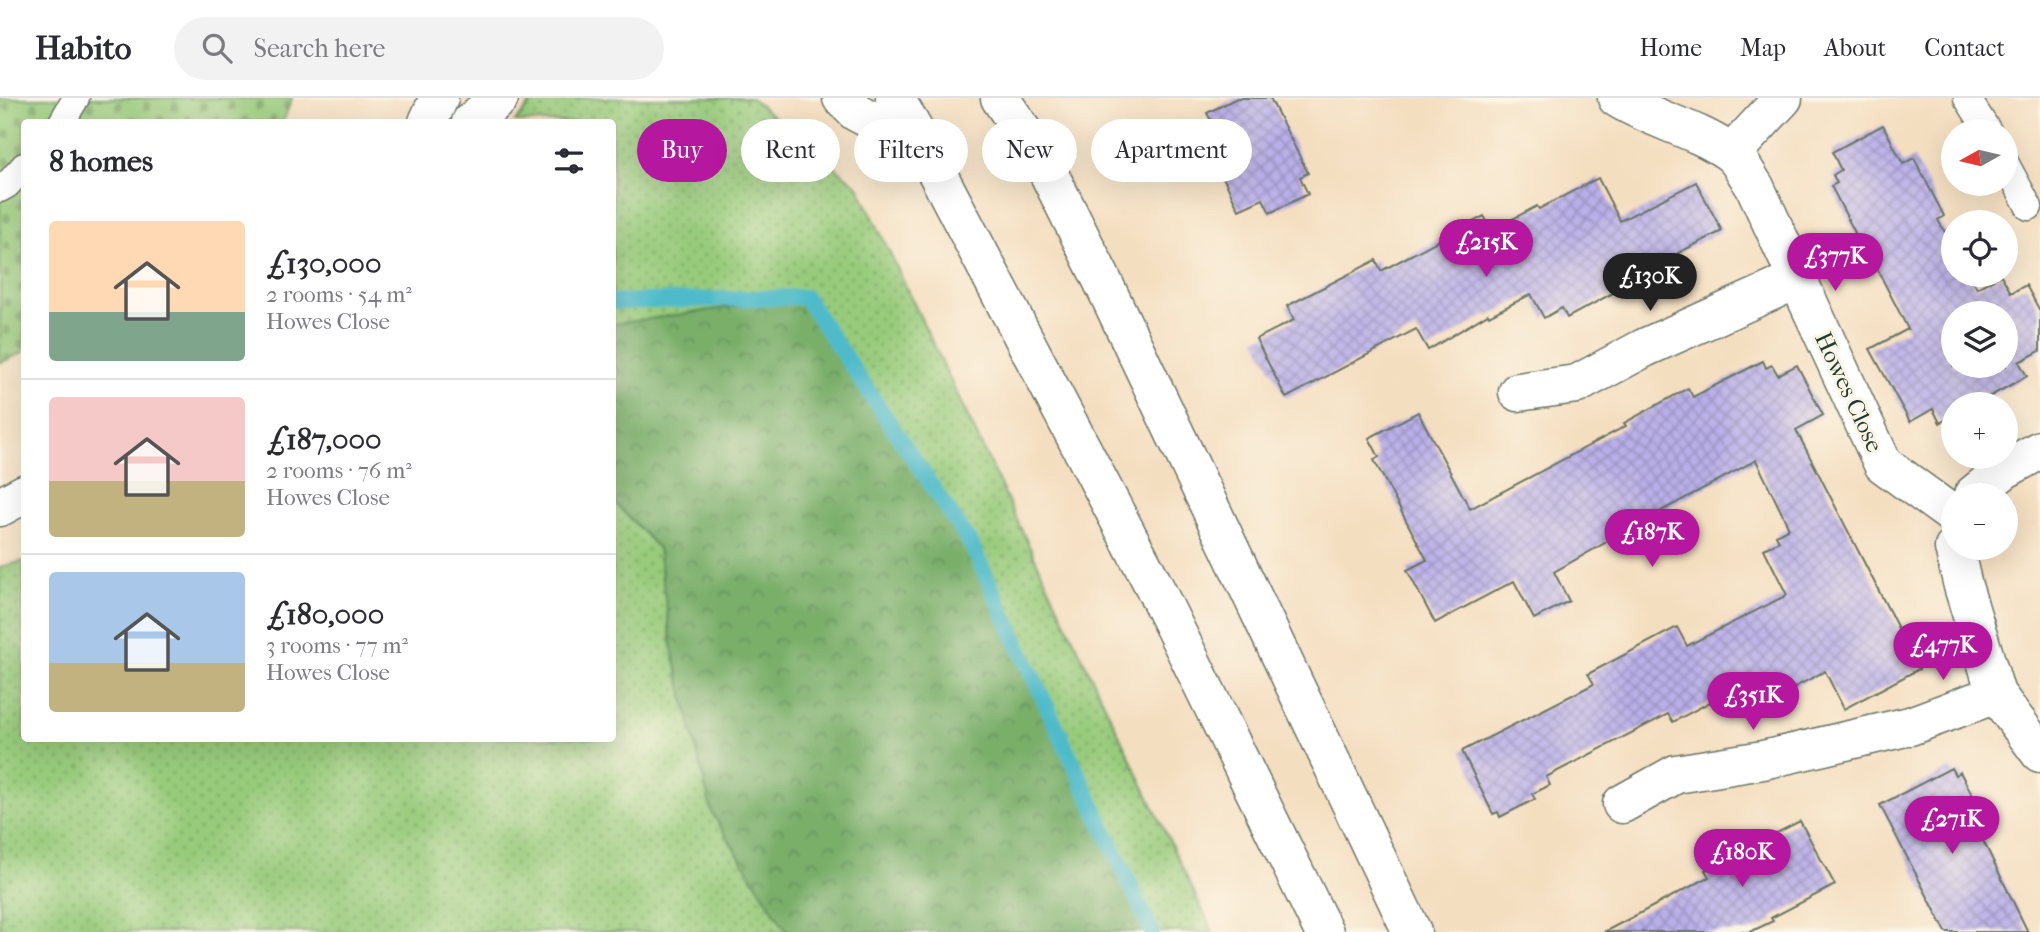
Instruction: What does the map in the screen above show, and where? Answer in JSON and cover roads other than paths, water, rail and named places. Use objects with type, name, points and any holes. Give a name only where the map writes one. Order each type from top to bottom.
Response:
[{"type":"main road","points":[[429,119],[439,98]]},
{"type":"main road","points":[[474,119],[499,98]]},
{"type":"main road","points":[[842,98],[856,112],[869,119]]},
{"type":"main road","points":[[895,98],[907,119]]},
{"type":"main road","points":[[1000,98],[1042,162],[1102,281],[1412,932]]},
{"type":"main road","name":"Howes Close","points":[[1617,98],[1632,108],[1682,127],[1732,153],[1755,187],[1883,464],[1941,506]]},
{"type":"main road","points":[[1732,153],[1783,98]]},
{"type":"main road","points":[[942,182],[1155,588],[1324,932]]},
{"type":"main road","points":[[1518,393],[1577,384],[1644,348],[1796,280]]},
{"type":"main road","points":[[1988,483],[2004,470],[2040,450]]},
{"type":"main road","points":[[0,507],[21,496]]},
{"type":"main road","points":[[1957,560],[1996,694],[2040,753]]},
{"type":"main road","points":[[1622,804],[1676,774],[1763,760],[1910,726],[1996,694]]},
{"type":"lane","points":[[64,119],[76,98]]},
{"type":"lane","points":[[1967,98],[1980,119]]},
{"type":"lane","points":[[0,189],[7,186],[21,170]]},
{"type":"lane","points":[[2018,186],[2029,207]]},
{"type":"waterway","points":[[616,302],[805,297],[972,546],[1152,932]]}]
